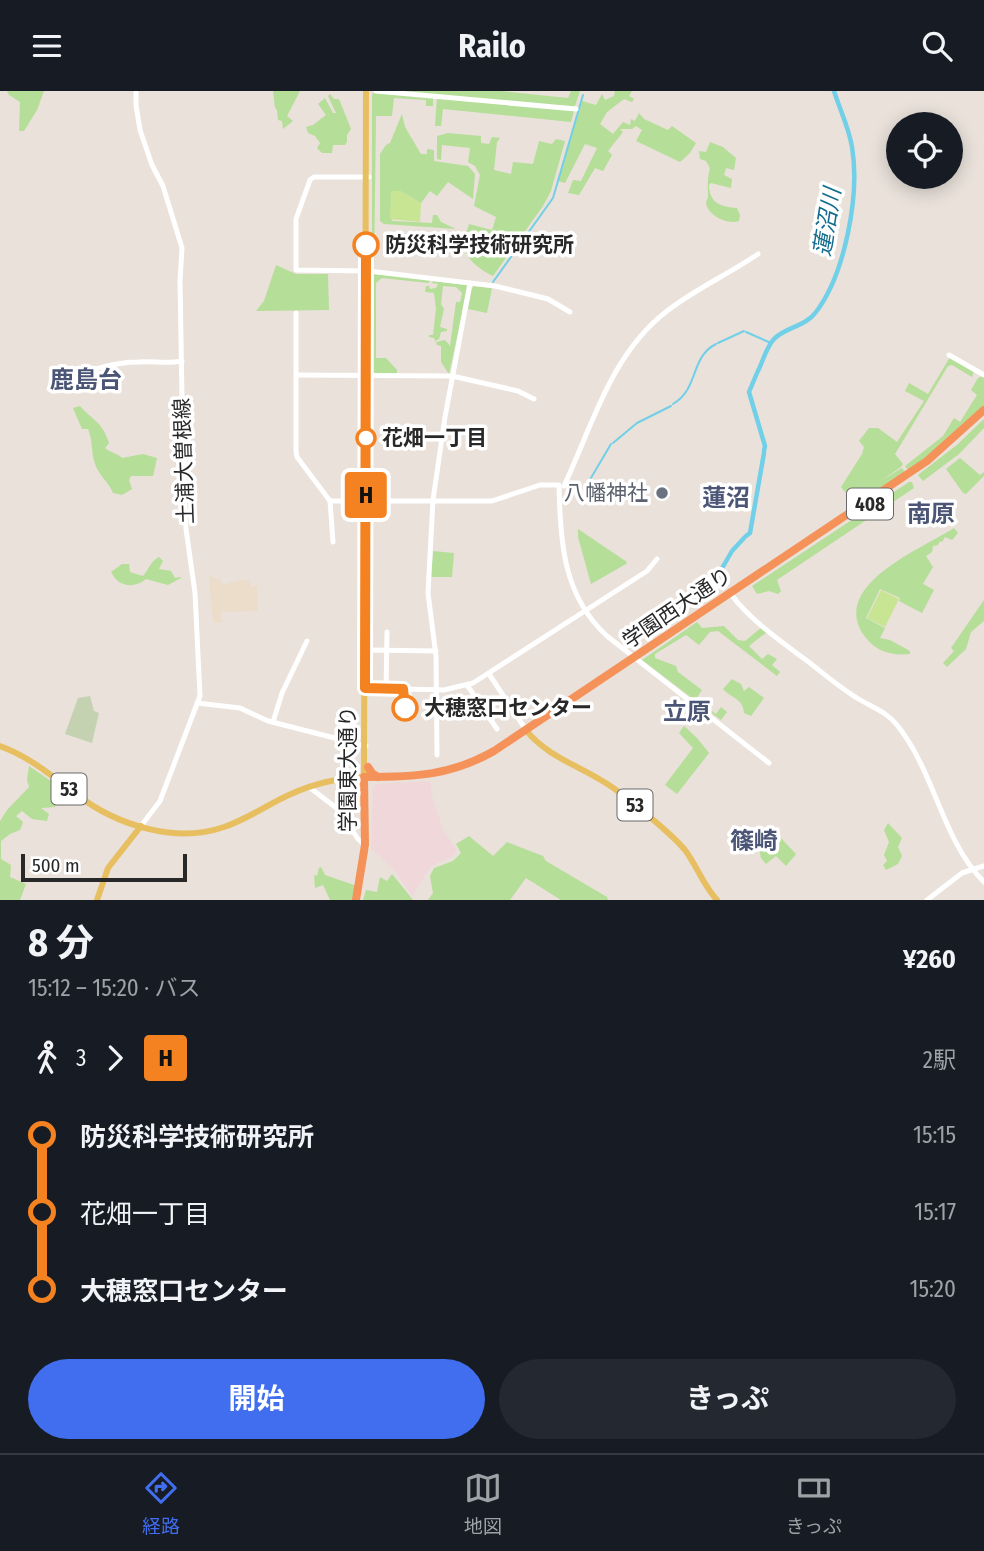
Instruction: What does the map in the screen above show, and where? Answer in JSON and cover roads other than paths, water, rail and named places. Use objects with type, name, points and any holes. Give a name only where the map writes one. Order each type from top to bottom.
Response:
[{"type":"highway","name":"学園西大通り","points":[[366,779],[424,776],[456,769],[485,756],[527,731],[930,463],[984,412]]},
{"type":"highway","points":[[368,767],[378,779],[369,791]]},
{"type":"highway","name":"学園東大通り","points":[[358,900],[366,846],[369,791],[366,779]]},
{"type":"highway","name":"学園東大通り","points":[[366,779],[366,846]]},
{"type":"main road","name":"学園東大通り","points":[[366,779],[368,91]]},
{"type":"main road","name":"学園東大通り","points":[[366,779],[369,650],[367,500]]},
{"type":"main road","name":"53","points":[[527,731],[561,758],[611,786],[674,839],[690,857],[703,883],[717,900]]},
{"type":"main road","name":"53","points":[[0,746],[33,762],[99,809],[141,826],[179,834],[208,832],[230,825],[309,787],[366,779]]},
{"type":"main road","points":[[97,900],[108,868],[141,826]]},
{"type":"street","name":"土浦大曽根線","points":[[136,91],[140,130],[152,165],[163,186],[182,248],[180,281],[182,397],[186,424],[186,529],[195,593],[200,688],[197,703],[160,801],[141,826]]},
{"type":"street","points":[[376,91],[576,109]]},
{"type":"street","points":[[368,177],[311,178],[297,215],[296,270],[367,271],[470,283],[539,296],[570,312]]},
{"type":"street","points":[[564,485],[607,386],[645,331],[666,311],[758,254]]},
{"type":"street","points":[[437,755],[436,651],[428,593],[433,501],[452,376],[470,283]]},
{"type":"street","points":[[296,313],[296,455],[330,501],[333,542]]},
{"type":"street","points":[[949,355],[984,375]]},
{"type":"street","points":[[53,383],[102,367],[138,362],[182,361]]},
{"type":"street","points":[[296,375],[452,376],[518,391],[534,399]]},
{"type":"street","points":[[330,501],[492,501],[540,485],[559,485],[559,529],[564,555],[574,590],[585,610],[600,629],[769,762]]},
{"type":"street","points":[[367,689],[437,690],[467,685],[489,674],[647,571],[657,559]]},
{"type":"street","points":[[731,595],[782,642],[858,699],[883,712],[897,725],[931,782],[971,869],[984,882]]},
{"type":"street","points":[[386,689],[387,632]]},
{"type":"street","points":[[273,722],[282,693],[307,641]]},
{"type":"street","points":[[369,650],[436,651]]},
{"type":"street","points":[[489,674],[527,731]]},
{"type":"street","points":[[467,685],[497,729]]},
{"type":"street","points":[[197,703],[240,708],[273,722],[366,746]]},
{"type":"street","points":[[437,706],[471,710],[480,705]]},
{"type":"street","points":[[309,787],[336,807],[366,846]]},
{"type":"street","points":[[927,900],[962,873],[984,866]]},
{"type":"waterway","name":"蓮沼川","points":[[758,371],[772,341],[816,312],[835,277],[842,256],[852,210],[854,166],[849,133],[834,91]]},
{"type":"waterway","points":[[493,282],[553,198],[583,95]]},
{"type":"waterway","points":[[718,343],[744,331]]},
{"type":"waterway","points":[[746,332],[771,343]]},
{"type":"waterway","points":[[673,404],[687,390],[702,357],[716,344]]},
{"type":"waterway","name":"蓮沼川","points":[[757,373],[749,392],[765,446],[764,451]]},
{"type":"waterway","points":[[613,443],[637,423],[671,406]]},
{"type":"waterway","points":[[585,488],[611,444]]},
{"type":"waterway","name":"蓮沼川","points":[[746,536],[750,533],[764,453]]},
{"type":"waterway","name":"蓮沼川","points":[[717,577],[732,551],[744,538]]},
{"type":"place","name":"防災科学技術研究所","points":[[366,245]]},
{"type":"place","name":"花畑一丁目","points":[[366,438]]},
{"type":"place","name":"八幡神社","points":[[662,493]]},
{"type":"place","name":"大穂窓口センター","points":[[405,708]]},
{"type":"district","name":"鹿島台","points":[[86,380]]},
{"type":"district","name":"蓮沼","points":[[726,498]]},
{"type":"district","name":"南原","points":[[931,514]]},
{"type":"district","name":"立原","points":[[687,712]]},
{"type":"district","name":"篠崎","points":[[754,841]]}]
